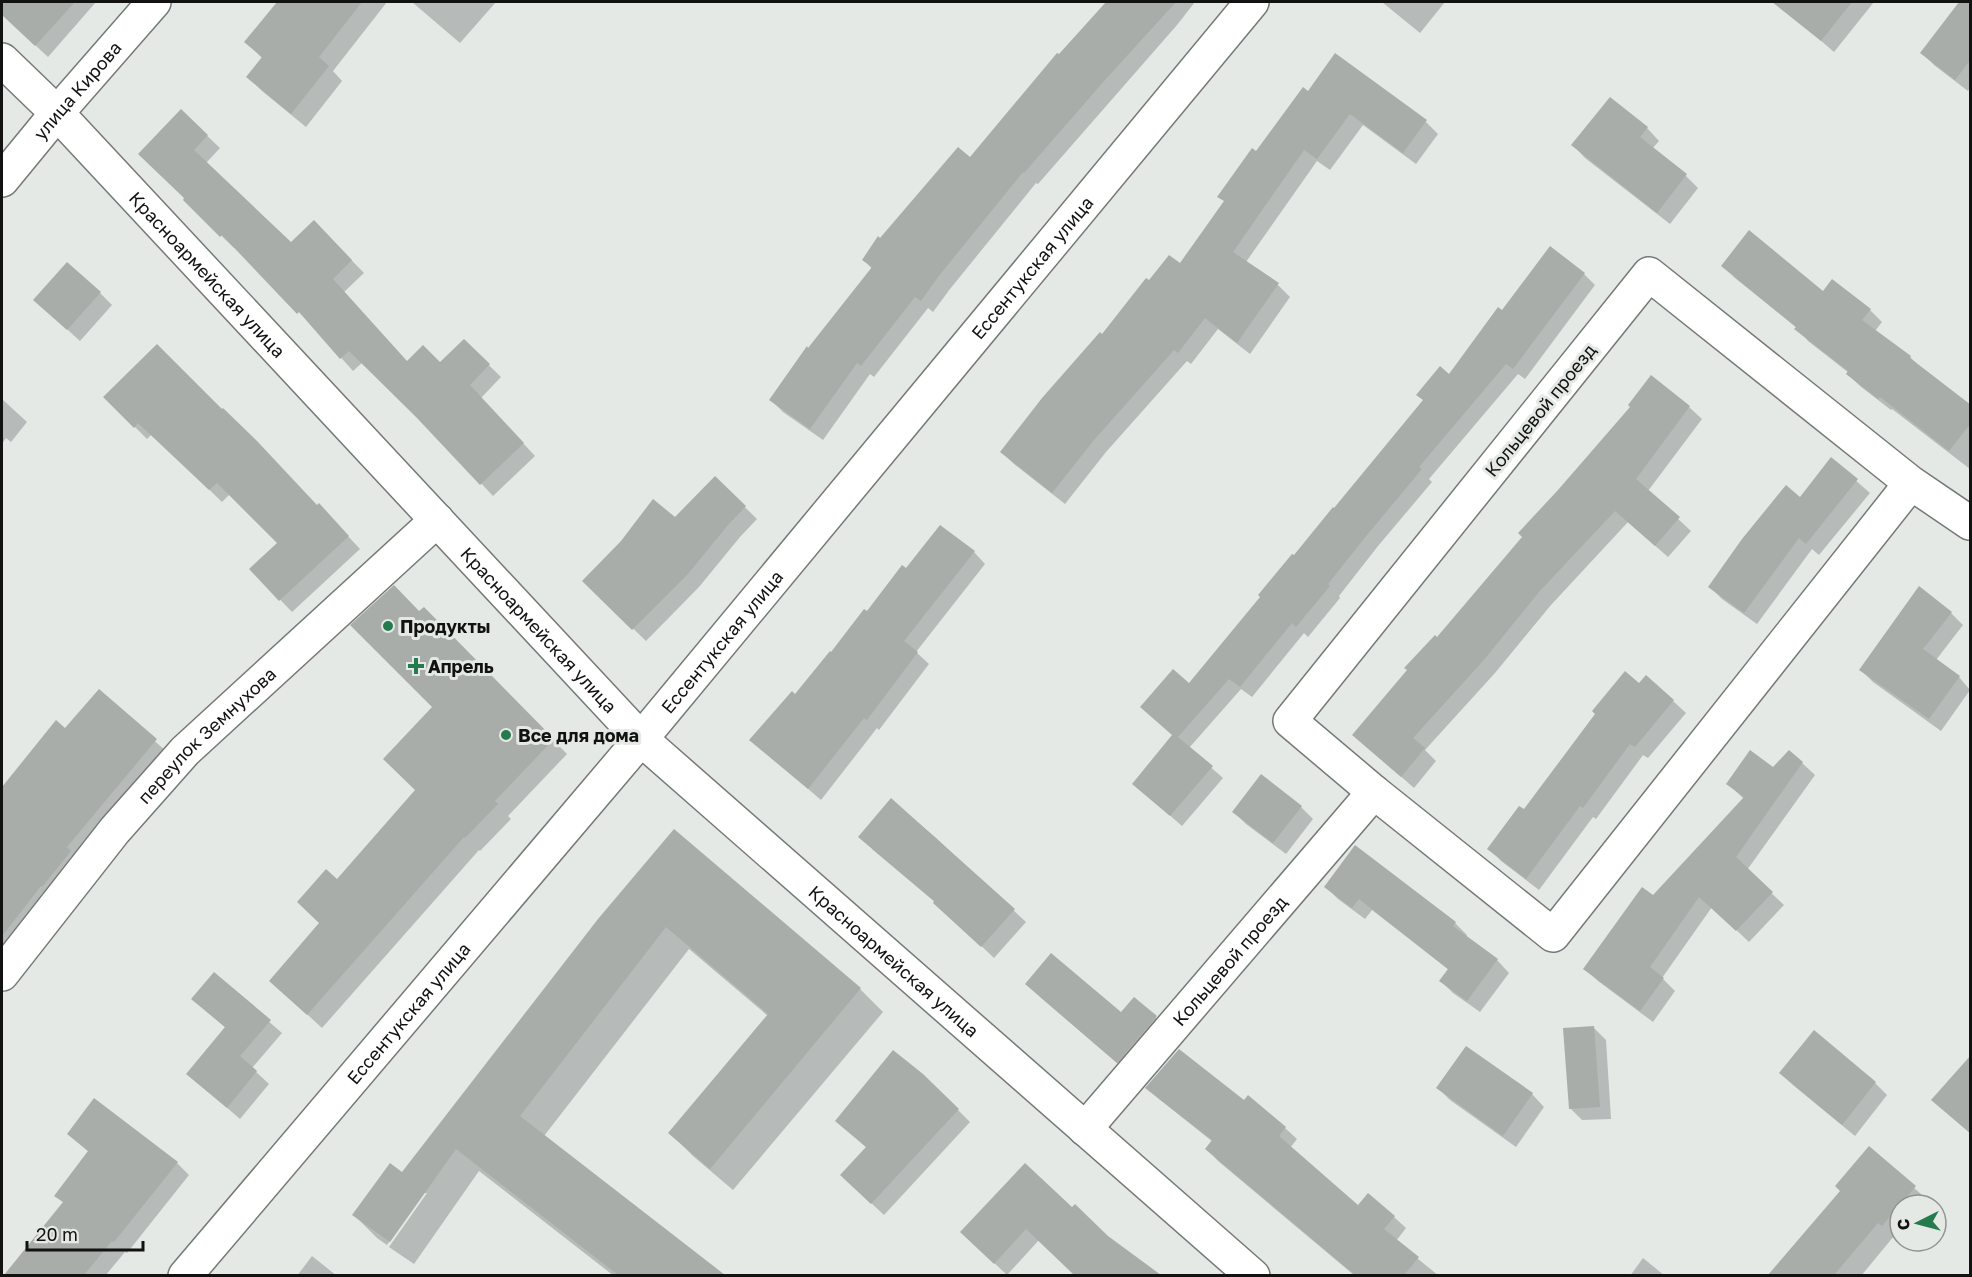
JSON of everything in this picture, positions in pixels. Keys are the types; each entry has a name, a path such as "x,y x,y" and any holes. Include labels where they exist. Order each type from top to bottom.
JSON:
{"street":[{"name":"улица Кирова","path":"2,180 57,112 154,2"},
{"name":"Ессентукская улица","path":"185,1275 641,739 1252,2"},
{"name":"Красноармейская улица","path":"2,60 57,112 641,739 1253,1275"},
{"name":"Кольцевой проезд","path":"1911,483 1553,934 1290,722 1649,274 1911,483 1971,523"},
{"name":"переулок Земнухова","path":"2,974 115,830 185,751 437,520"},
{"name":"Кольцевой проезд","path":"1085,1129 1374,792"}],"building":[{"path":"2,2 75,2 35,46 2,15"},
{"path":"277,2 362,2 319,57 329,66 291,114 246,77 262,57 244,42"},
{"path":"1106,2 1176,2 1023,172 921,301 915,297 861,366 857,363 810,429 769,400 807,346 808,348 872,267 862,260 878,236 880,238 958,147 970,157 1057,53 1059,54"},
{"path":"1772,2 1852,2 1821,41"},
{"path":"1959,2 1971,2 1971,59 1955,80 1920,53"},
{"path":"1335,53 1427,120 1403,153 1350,114 1317,159 1304,150 1233,252 1279,283 1237,343 1205,318 1178,353 1174,350 1094,440 1052,493 1000,452 1042,398 1100,332 1102,334 1146,278 1149,280 1169,255 1180,263 1224,201 1217,197 1252,148 1256,151 1303,87 1308,91"},
{"path":"1610,97 1648,127 1640,137 1687,174 1657,213 1571,145"},
{"path":"181,109 208,135 194,150 291,242 314,220 352,260 333,279 407,361 423,345 440,362 464,339 490,364 470,385 524,443 480,485 349,351 340,359 299,312 297,314 222,235 220,237 138,154"},
{"path":"1749,230 1823,291 1832,279 1871,309 1862,320 1971,405 1971,423 1949,451 1880,397 1878,399 1846,374 1848,371 1794,329 1796,327 1721,266"},
{"path":"1550,246 1585,273 1513,369 1506,364 1419,467 1422,469 1367,535 1328,584 1330,586 1296,627 1292,623 1240,687 1229,679 1178,737 1213,766 1170,816 1132,784 1172,735 1140,707 1173,669 1189,683 1260,597 1258,595 1334,508 1423,400 1416,395 1440,366 1449,374 1498,307 1502,310"},
{"path":"67,262 101,292 67,330 33,300"},
{"path":"157,344 257,441 317,505 319,503 349,536 279,601 249,569 277,543 217,483 209,490 138,423 134,428 103,397"},
{"path":"1651,375 1690,406 1636,479 1680,517 1655,546 1615,511 1539,592 1483,661 1413,738 1425,748 1401,777 1352,735 1407,670 1404,668 1435,635 1437,637 1522,537 1518,533 1630,407 1628,405"},
{"path":"1831,457 1858,479 1806,544 1799,538 1744,613 1708,587 1742,539 1786,485 1800,497"},
{"path":"715,476 746,506 687,575 632,630 582,581 621,541 653,499 675,517"},
{"path":"940,525 975,551 904,641 918,652 867,720 864,718 808,789 749,740 792,691 795,694 864,609 867,611 902,565 906,568"},
{"path":"394,585 419,611 424,607 554,739 495,801 498,804 464,837 307,1015 269,981 319,923 297,902 326,869 337,879 415,790 383,759 432,707 350,625"},
{"path":"1919,586 1952,612 1923,649 1960,676 1929,719 1859,670"},
{"path":"1625,671 1639,683 1646,675 1674,700 1635,747 1630,744 1583,808 1580,806 1526,879 1487,849 1519,806 1524,809 1595,714 1592,711"},
{"path":"99,689 157,739 67,847 71,851 2,936 2,787 56,720 65,728"},
{"path":"1750,750 1773,767 1789,750 1803,762 1736,857 1773,892 1736,931 1699,897 1650,967 1664,978 1640,1011 1583,969 1642,887 1653,895 1744,797 1726,784"},
{"path":"1261,774 1302,806 1273,843 1232,812"},
{"path":"891,798 1015,909 981,947 933,903 934,901 858,837"},
{"path":"674,829 861,988 710,1169 668,1133 768,1014 666,927 520,1116 725,1275 618,1275 456,1149 390,1242 352,1215 390,1163 402,1172 598,919"},
{"path":"1355,845 1456,922 1453,926 1498,959 1467,1001 1439,981 1448,969 1359,899 1352,908 1324,887"},
{"path":"1051,953 1121,1012 1134,997 1157,1016 1117,1063 1025,984"},
{"path":"214,972 271,1020 240,1056 257,1071 227,1108 186,1074 225,1027 191,999"},
{"path":"1594,1026 1600,1107 1569,1109 1563,1028"},
{"path":"1814,1030 1876,1082 1842,1125 1779,1073"},
{"path":"1466,1046 1533,1093 1503,1136 1436,1088"},
{"path":"1179,1049 1244,1100 1248,1095 1286,1127 1279,1136 1358,1205 1368,1193 1395,1216 1384,1229 1419,1257 1404,1275 1355,1275 1205,1149 1212,1140 1145,1088"},
{"path":"893,1050 923,1074 959,1109 871,1204 840,1175 866,1147 835,1121"},
{"path":"1971,1055 1971,1134 1931,1100"},
{"path":"94,1098 178,1162 114,1242 112,1241 84,1275 4,1275 63,1202 54,1196 88,1151 67,1134"},
{"path":"1869,1146 1916,1186 1910,1193 1888,1193 1888,1219 1882,1226 1878,1223 1834,1275 1768,1275 1840,1191 1835,1186"},
{"path":"1025,1163 1072,1207 1075,1204 1108,1236 1161,1275 1074,1275 1026,1229 994,1264 960,1232"}],"place":[{"name":"Продукты","path":"388,626"},
{"name":"Апрель","path":"416,666"},
{"name":"Все для дома","path":"506,735"}]}
